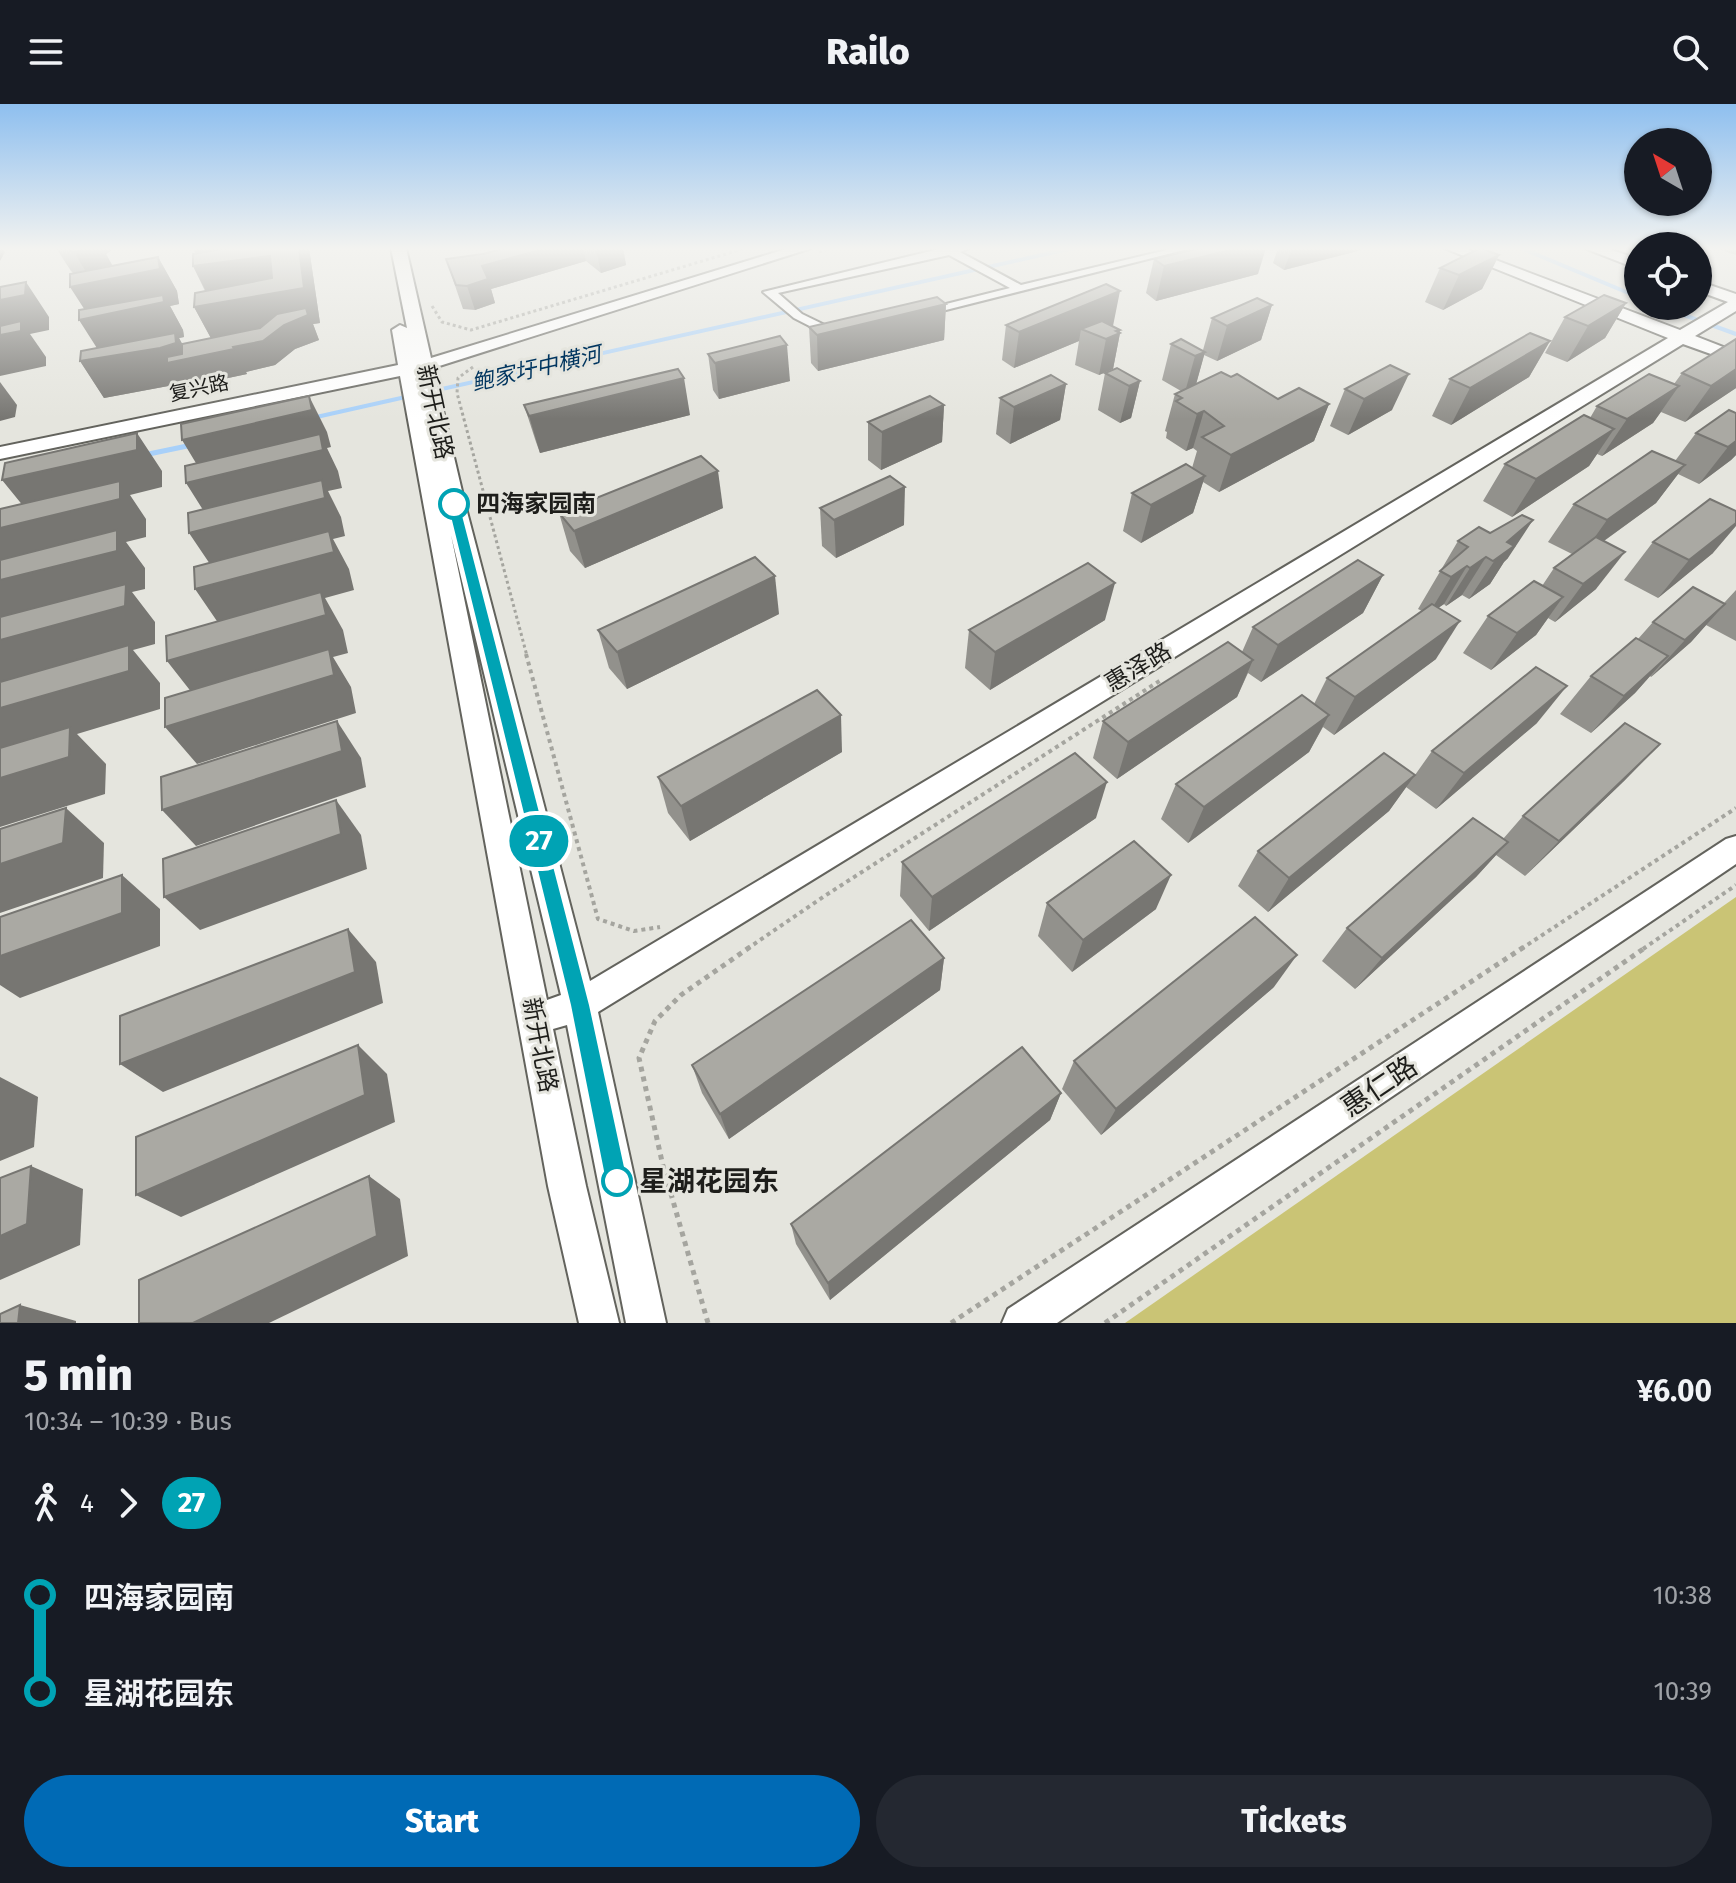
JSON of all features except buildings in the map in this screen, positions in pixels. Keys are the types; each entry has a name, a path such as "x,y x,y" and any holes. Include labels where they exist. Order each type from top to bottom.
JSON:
{"street":[{"name":"新开北路","path":"400,305 429,396 580,1005 646,1323"},
{"name":"新开北路","path":"408,305 418,363"},
{"name":"复兴路","path":"418,363 603,305"},
{"name":"复兴路","path":"0,453 418,363 613,305"},
{"path":"785,305 832,335 846,332"},
{"path":"903,317 951,305"},
{"path":"1630,305 1700,327 1736,358"},
{"name":"惠泽路","path":"536,1019 580,1005 1732,305"},
{"name":"新开北路","path":"429,396 536,1019 567,1186 599,1323"},
{"name":"惠仁路","path":"1022,1323 1736,848"}],"path":[{"path":"432,305 435,316 446,326 471,330 555,305"},
{"path":"458,378 429,396 593,907 598,919 634,931 665,926"},
{"path":"708,1323 663,1166 639,1058 655,1021 681,995 823,897 1167,677"},
{"path":"951,1323 1736,808"},
{"path":"1105,1323 1736,885"}],"shaded area":[{"path":"1736,897 1736,1323 1125,1323"}],"waterway":[{"name":"鲍家圩中横河","path":"433,391 818,305"},
{"path":"1698,320 1736,334"},
{"name":"鲍家圩中横河","path":"312,418 410,396"},
{"name":"鲍家圩中横河","path":"144,455 192,445"}],"bus line":[{"name":"27","path":"454,504 580,1005 617,1181"}],"place":[{"name":"四海家园南","path":"454,504"},
{"name":"星湖花园东","path":"617,1181"}]}
